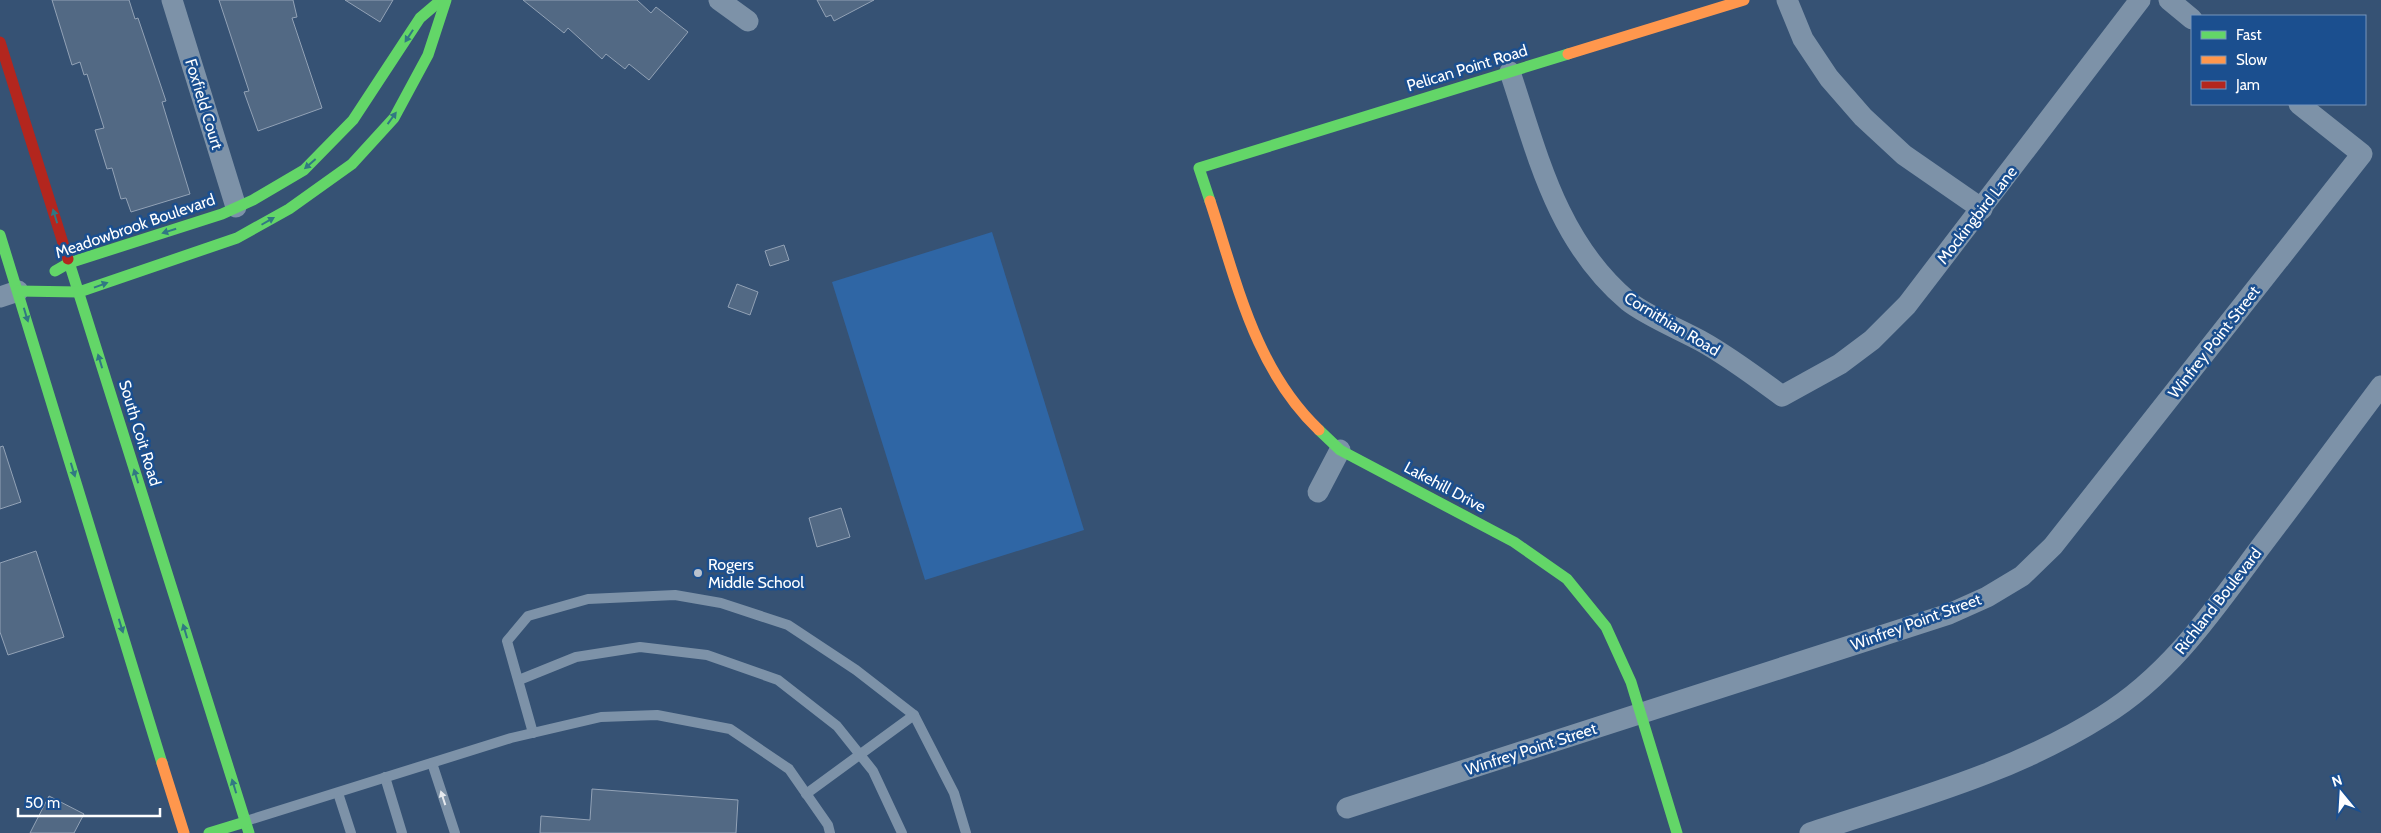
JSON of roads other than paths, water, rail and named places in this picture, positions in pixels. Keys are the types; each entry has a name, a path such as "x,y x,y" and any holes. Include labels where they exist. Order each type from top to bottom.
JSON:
{"street":[{"name":"Foxfield Court","path":"172,0 242,220"},
{"name":"Meadowbrook Boulevard","path":"24,287 79,292 242,220 325,151 353,120 420,18 441,0"},
{"name":"Meadowbrook Boulevard","path":"24,287 69,263 197,223 242,220 288,209 352,164 394,118 428,55 446,0"},
{"path":"719,0 748,21"},
{"name":"Pelican Point Road","path":"1199,168 1744,0"},
{"path":"1787,0 1803,39 1830,78 1863,117 1904,155 1982,209"},
{"name":"Mockingbird Lane","path":"1782,396 1840,364 1872,340 1907,305 2140,0"},
{"path":"2169,0 2191,18"},
{"name":"South Coit Road","path":"0,42 247,827"},
{"name":"Cornithian Road","path":"1510,72 1548,183 1568,230 1598,272 1630,302 1736,362 1782,396"},
{"name":"Winfrey Point Street","path":"1347,808 1949,614 1987,597 2022,576 2053,546 2362,154 2300,105"},
{"name":"Lakehill Drive","path":"1199,168 1245,309 1263,356 1299,411 1340,450 1514,542 1567,579 1606,627 1631,682 1677,833"},
{"path":"0,235 24,287 184,833"},
{"name":"Richland Boulevard","path":"1810,833 1994,772 2057,743 2105,715 2143,686 2192,640 2381,386"},
{"path":"1318,492 1340,450"},
{"path":"209,833 247,827"}],"lane":[{"path":"533,733 507,641 528,616 588,600 675,595 721,602 788,626 856,670 914,715 954,793 966,833"},
{"path":"519,680 576,657 640,647 707,655 778,680 836,726 861,756 873,771 902,833"},
{"path":"247,827 338,792 533,733 601,717 657,715 730,730 788,769 828,825 830,833"},
{"path":"806,794 861,756 914,715"},
{"path":"432,763 455,833"},
{"path":"385,777 402,833"},
{"path":"338,792 351,833"}],"place":[{"name":"Rogers Middle School","path":"698,573"}]}
